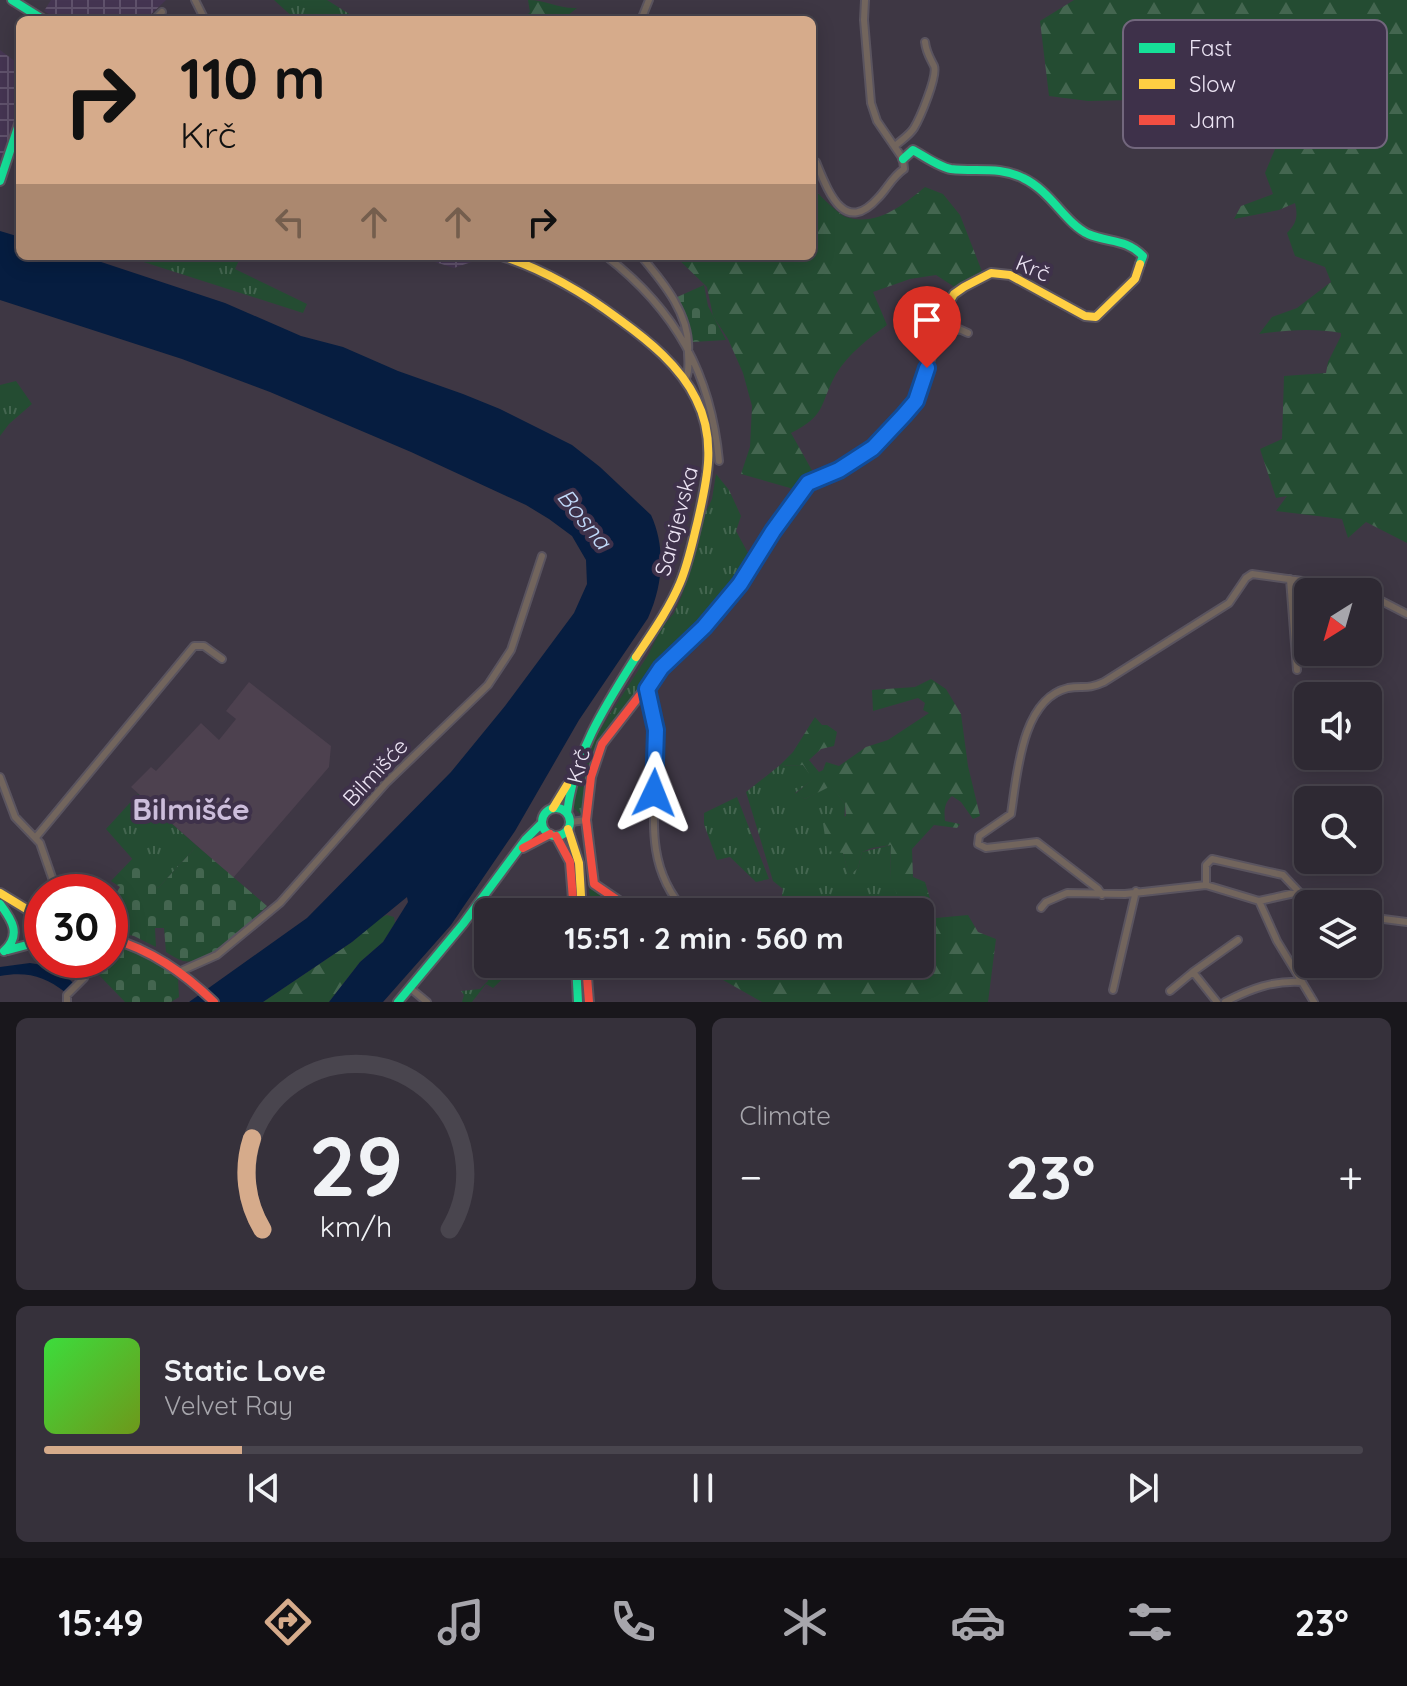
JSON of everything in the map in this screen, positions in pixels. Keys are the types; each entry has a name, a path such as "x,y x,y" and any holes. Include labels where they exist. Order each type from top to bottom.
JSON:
{"main road":[{"path":"12,0 38,16"},
{"path":"0,181 16,133"},
{"name":"Krč","path":"613,898 594,884 586,820 591,777 602,744 661,668 704,627 740,584 808,483 839,470 873,448 916,401 932,353 943,334 942,314 954,294 991,273 1010,275 1085,316 1096,317 1135,279 1143,256 1140,250 1081,230 1041,187 1020,176 1003,170 948,169 913,150 903,159"},
{"name":"Sarajevska","path":"514,260 536,267 627,326 665,355 686,378 697,398 706,424 710,450 711,475 687,562 670,603 590,735 553,808"},
{"name":"Sarajevska","path":"571,777 569,821 579,863 581,898"},
{"path":"398,1002 463,924 516,853 542,823 545,813 561,808 569,821 553,835 528,844 516,853"},
{"path":"542,823 562,842 571,863 573,898"},
{"path":"0,893 24,908"},
{"path":"0,904 16,934 12,945 2,952"},
{"path":"2,952 24,944"},
{"path":"128,944 142,948 181,971 214,1002"},
{"path":"577,978 578,1002"},
{"path":"587,978 589,1002"}],"street":[{"path":"816,162 841,210 859,214 869,208 904,169 903,159 877,121 871,103 865,0"},
{"path":"158,16 162,12"},
{"path":"895,146 914,128 933,87 934,67 925,42"},
{"path":"611,260 648,293 673,323 689,349 709,399 719,461"},
{"path":"644,260 678,307 688,333 689,370 686,378"},
{"path":"943,334 959,329 968,333"},
{"name":"Bilmišće","path":"181,971 217,955 280,903 386,783 488,685 511,650 542,556"},
{"path":"1102,895 1037,842 986,848 978,844 979,836 1011,814 1026,733 1033,717 1044,702 1054,695 1068,688 1089,689 1104,682 1229,603 1252,574 1294,580"},
{"path":"1290,579 1297,670"},
{"path":"1382,601 1407,614"},
{"path":"37,836 194,646 204,646 222,659"},
{"path":"647,689 656,730 653,809 656,849 673,898"},
{"path":"0,777 15,817 37,836 51,874"},
{"path":"569,821 586,820"},
{"path":"1206,885 1206,865 1212,859 1283,875 1297,890"},
{"path":"1041,908 1046,902 1067,893 1102,895 1206,885 1259,901 1294,893"},
{"path":"1113,990 1136,891"},
{"path":"1259,901 1277,941 1314,1002"},
{"path":"1382,919 1407,922"},
{"path":"1170,991 1238,940"},
{"path":"1193,972 1217,1002"},
{"path":"67,999 84,978"},
{"path":"1225,1002 1267,985 1283,981 1302,982"},
{"path":"410,988 427,1002"}],"shaded area":[{"path":"51,0 166,0 149,16 52,16 44,11"},
{"path":"0,50 16,62 16,122 0,171"},
{"path":"429,260 477,260 454,268"},
{"path":"249,682 331,746 329,767 233,878 131,787 151,767 156,771 201,723 219,740 236,719 226,711"}],"green space":[{"path":"274,0 327,0 353,16 292,16"},
{"path":"528,0 577,8 567,16 526,16 530,12"},
{"path":"1074,0 1407,0 1407,543 1366,522 1348,538 1342,519 1276,511 1287,496 1276,498 1260,449 1282,439 1284,376 1326,373 1341,333 1310,330 1259,334 1272,317 1297,308 1331,282 1325,267 1295,256 1287,233 1296,219 1295,203 1279,210 1234,219 1241,206 1273,194 1265,173 1275,148 1387,148 1387,20 1123,20 1123,100 1088,101 1049,96 1040,21"},
{"path":"925,187 943,194 960,215 983,274 956,288 936,275 910,279 873,292 887,325 847,359 836,374 817,415 791,433 814,474 797,490 741,474 750,447 752,406 743,373 728,339 713,316 707,287 679,260 816,260 816,192 843,215 857,219 879,217 908,201"},
{"path":"137,260 239,260 235,269 307,304 303,313"},
{"path":"704,285 708,306 726,340 692,342 675,298"},
{"path":"16,381 32,404 0,436 0,385"},
{"path":"716,474 729,490 741,516 736,531 748,553 749,562 713,613 598,744 590,767 584,815 581,815 573,807 574,799 571,796 589,747 648,655 662,627 674,613 692,563 697,530 712,499"},
{"path":"931,679 946,689 961,714 968,766 980,816 973,819 961,802 952,796 945,807 945,821 960,824 957,828 934,825 912,849 913,877 925,882 930,898 897,894 890,879 891,845 862,852 858,868 849,876 843,853 827,851 823,823 846,816 845,804 831,786 805,799 795,794 813,779 803,765 779,766 793,752 815,717 822,725 837,732 834,746 821,749 809,760 819,772 826,762 839,766 866,747 888,740 929,713 923,710 925,703 918,698 873,711 872,690 915,687"},
{"path":"803,765 814,779 795,793 805,799 831,785 845,804 843,853 849,875 858,868 862,852 891,845 890,879 912,894 912,898 782,898 783,889 773,881 746,792 779,766"},
{"path":"138,794 197,846 158,888 106,829"},
{"path":"737,797 769,879 756,882 730,857 717,860 704,824 704,813"},
{"path":"197,846 267,906 217,950 194,961 183,961 166,952 164,928 155,928 156,947 128,935 128,874 118,874 134,857 158,888"},
{"path":"589,889 609,898 590,898"},
{"path":"934,911 936,918 968,915 978,932 996,939 988,1002 762,1002 720,978 934,978"},
{"path":"387,915 394,917 395,923 383,942 360,962 329,1002 263,1002 352,942 379,918"},
{"path":"128,951 178,979 179,997 171,1002 125,1002 102,978 128,978"},
{"path":"488,978 504,978 493,988 486,984 472,1002 462,1002 464,995 461,991 480,989"}],"water":[{"name":"Bosna","path":"0,231 16,236 16,260 95,260 225,303 301,336 343,347 500,409 572,445 651,515 659,540 661,566 657,593 648,618 579,720 515,831 451,925 383,1002 329,1002 360,962 383,942 408,902 407,897 352,942 263,1002 189,1002 307,918 451,772 574,613 587,584 586,560 572,536 549,519 526,505 411,452 270,392 182,359 0,300"},
{"path":"24,964 24,975 0,976 0,967"},
{"path":"40,978 67,978 73,983 65,992"}],"traffic: fast":[{"path":"12,0 38,16"},
{"path":"0,181 16,133"},
{"path":"903,159 913,150 946,168 1014,174 1042,191 1088,234 1136,250 1143,256 1140,264"},
{"path":"567,813 576,771 592,731 636,657"},
{"path":"556,808 566,812 570,822 566,832 556,836 546,832 542,822 546,812 556,808"},
{"path":"398,1002 463,924 526,839 542,823"},
{"path":"0,904 14,933 4,951"},
{"path":"8,950 24,946"},
{"path":"577,978 578,1002"}],"traffic: slow":[{"path":"513,260 564,283 642,337 681,376 702,414 708,461 690,554 671,602 636,657"},
{"path":"775,528 808,483 839,470 873,448 916,401 932,353 943,334 942,314 954,294 991,273 1010,275 1085,316 1096,317 1135,279 1140,264"},
{"path":"553,808 567,785"},
{"path":"568,829 579,863 581,898"},
{"path":"0,893 24,908"}],"traffic: jam":[{"path":"614,898 594,884 586,820 591,777 602,744 661,668 704,627 740,584 775,528"},
{"path":"523,848 550,834"},
{"path":"556,836 570,862 573,898"},
{"path":"128,945 166,963 214,1002"},
{"path":"587,978 589,1002"}],"district":[{"name":"Bilmišće","path":"191,810"}],"route":[{"path":"654,793 656,730 647,689 661,668 704,627 740,584 808,483 839,470 873,448 916,401 927,368"}]}
